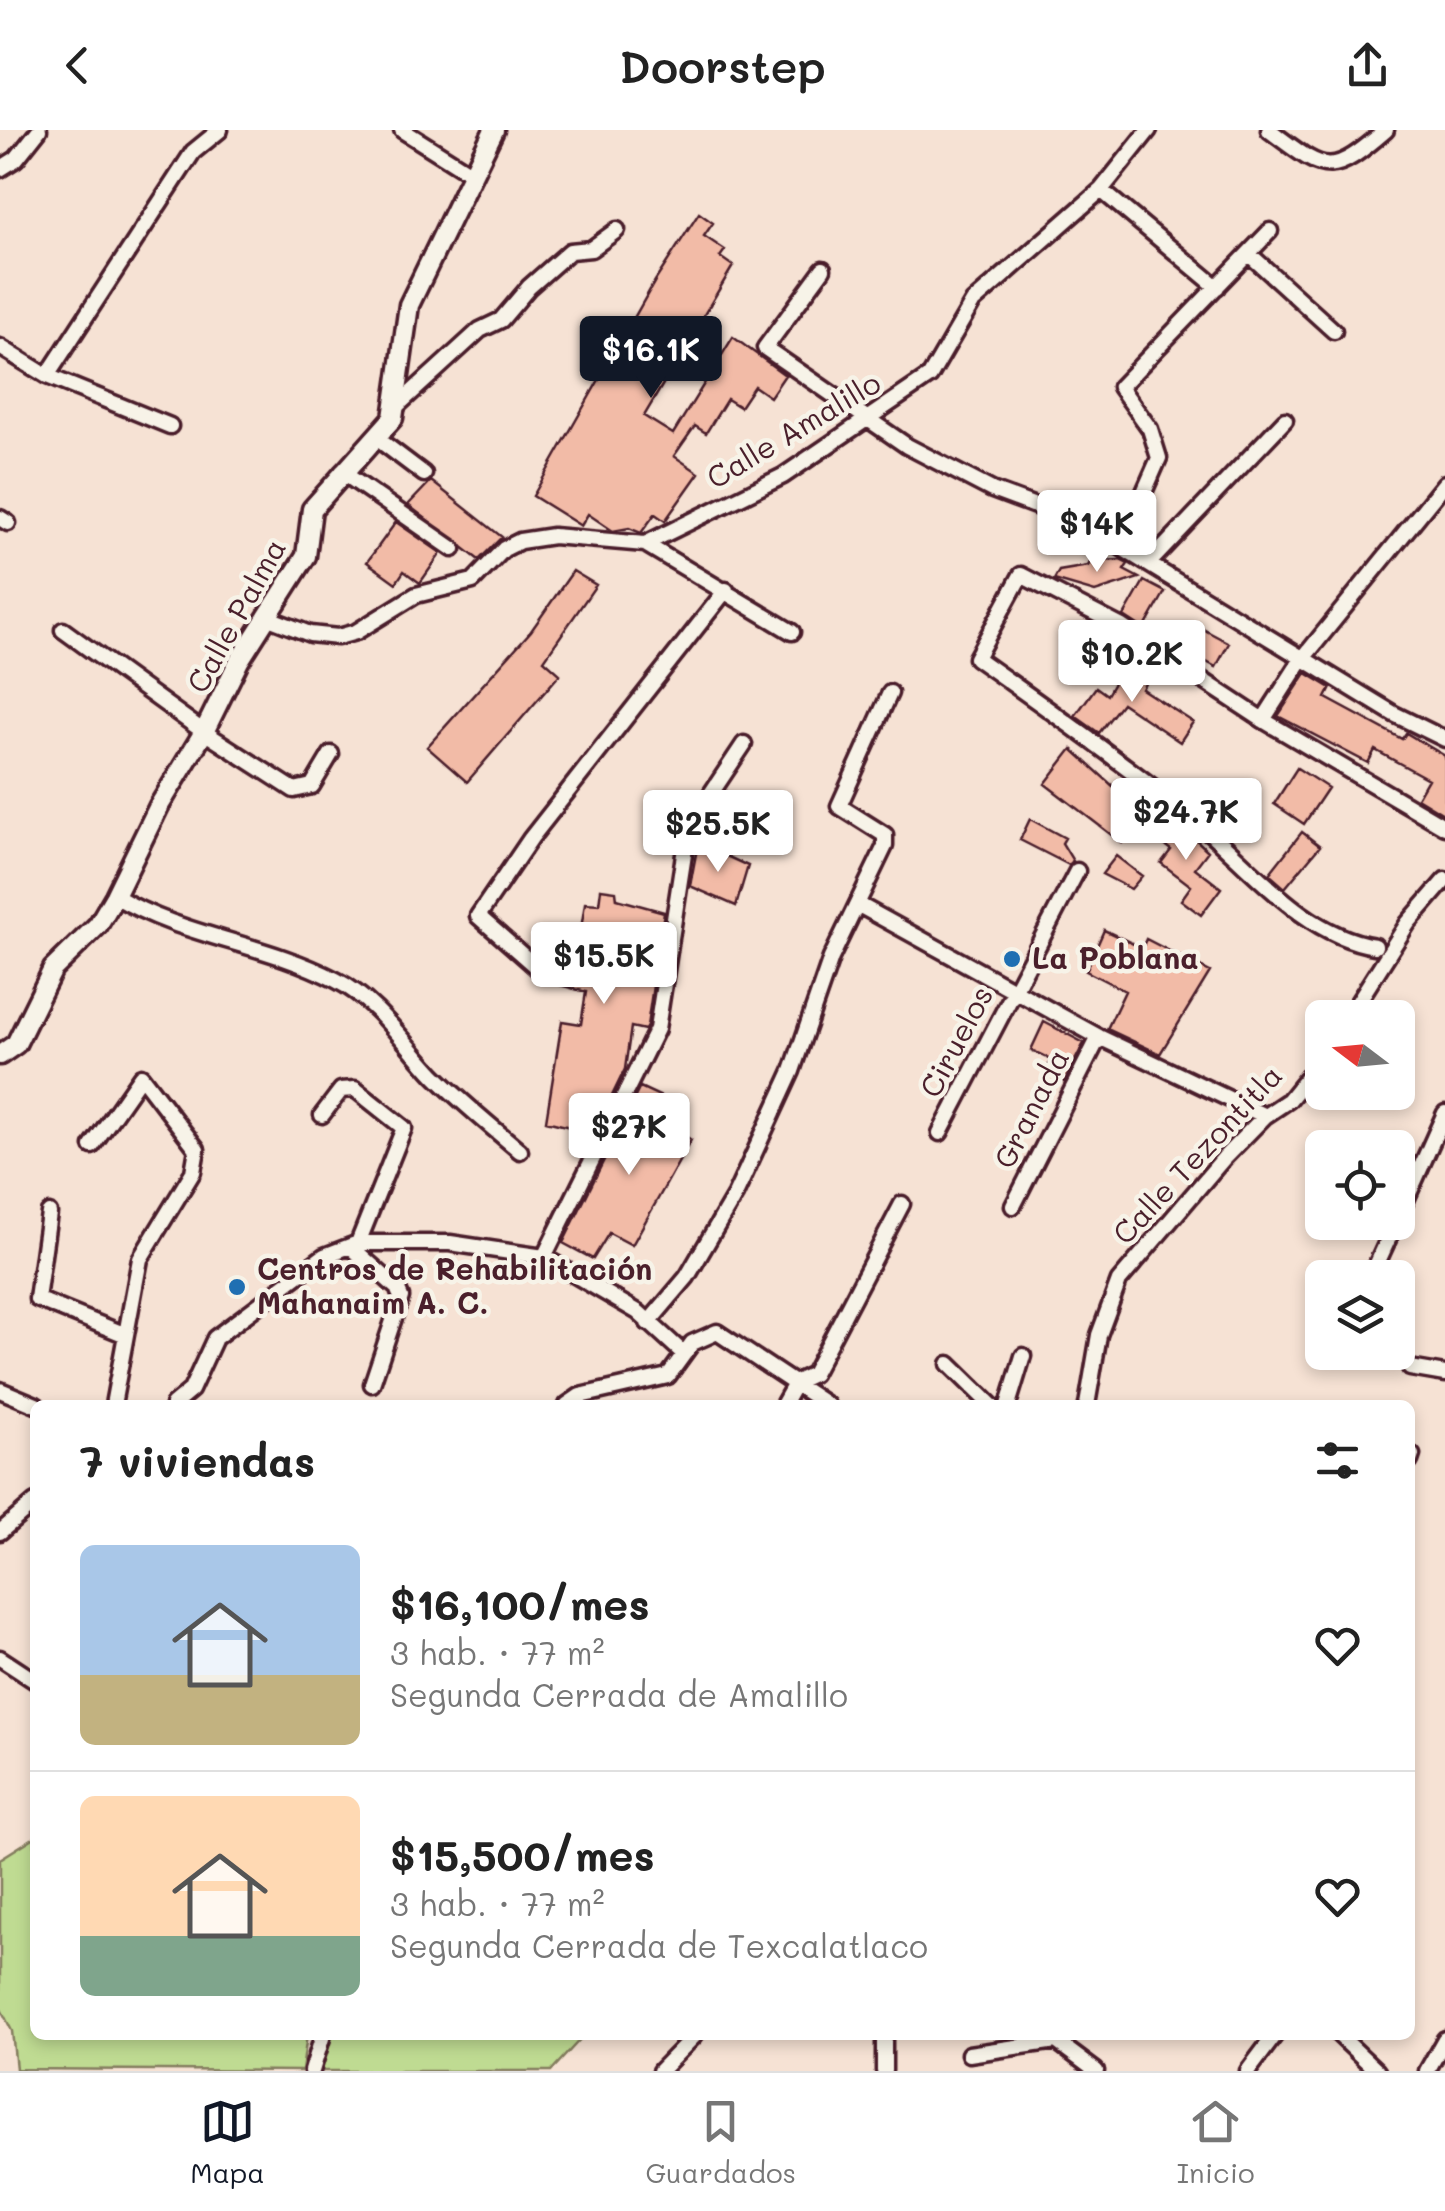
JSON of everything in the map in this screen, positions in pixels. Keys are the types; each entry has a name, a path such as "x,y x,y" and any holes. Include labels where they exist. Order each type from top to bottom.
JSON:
{"street":[{"path":"0,169 16,159 39,130"},
{"path":"47,376 193,152 220,130"},
{"path":"402,130 472,174"},
{"path":"398,405 409,305 494,130"},
{"name":"Calle Amalillo","path":"645,544 783,476 865,416 907,396 930,376 973,302 1101,190 1149,130"},
{"path":"1268,130 1315,164 1328,167 1340,164 1386,130"},
{"path":"1101,190 1216,288"},
{"path":"398,405 480,330 500,320 529,286 570,251 591,249 617,230"},
{"path":"1112,542 1141,499 1159,458 1150,429 1120,387 1270,231"},
{"path":"1249,254 1334,331"},
{"path":"824,269 765,348 907,446 992,490 1049,508 1112,542 1394,714 1445,739"},
{"path":"0,347 47,376 170,426"},
{"name":"Calle Palma","path":"0,1056 16,1044 52,969 98,926 116,896 159,806 266,617 306,556 312,509 398,405"},
{"path":"1149,563 1286,420"},
{"path":"374,437 424,474"},
{"path":"342,472 452,549"},
{"path":"1263,720 1304,657 1445,483"},
{"path":"266,617 310,634 338,637 416,595 474,581 504,549 520,541 553,536 645,544 792,632"},
{"path":"1375,946 1342,936 1292,905 1196,822 976,658 1021,575 1122,627 1263,720 1445,827"},
{"path":"544,974 478,916 532,838 726,590"},
{"path":"63,630 204,732 294,790 312,786 331,754"},
{"path":"648,1323 687,1277 734,1195 792,1071 810,1009 832,958 885,846 885,835 839,806 890,692"},
{"path":"544,1257 657,1030 694,820 744,744"},
{"name":"Ciruelos","path":"940,1132 1076,871"},
{"path":"1359,1000 1408,923 1445,880"},
{"path":"116,896 170,923 287,957 341,982 388,1024 434,1074 520,1150"},
{"path":"859,905 1099,1037 1265,1116"},
{"name":"Granada","path":"1013,1206 1099,1037"},
{"path":"92,1146 141,1076 197,1149 193,1172 140,1260 114,1400"},
{"name":"Calle Tezontitla","path":"1088,1400 1099,1335 1119,1282 1265,1116 1288,1100 1305,1080"},
{"path":"322,1114 342,1090 355,1089 404,1128 354,1244"},
{"path":"1415,1179 1445,1113"},
{"path":"787,1400 796,1382 812,1374 902,1204"},
{"path":"48,1212 37,1299 126,1334"},
{"path":"354,1244 397,1288 401,1298 372,1384"},
{"path":"180,1400 192,1390 216,1338 324,1256 354,1244 450,1244 544,1257 638,1312 684,1354"},
{"path":"574,1400 668,1376 692,1343 717,1332 820,1400"},
{"path":"1010,1400 1023,1356"},
{"path":"949,1364 986,1400"},
{"path":"1415,1369 1445,1374"},
{"path":"0,1390 30,1402"},
{"path":"0,1532 30,1506"},
{"path":"0,1658 30,1678"},
{"path":"1426,2071 1445,2039"},
{"path":"312,2071 322,2040"},
{"path":"660,2071 690,2040"},
{"path":"884,2040 884,2071"},
{"path":"969,2054 1045,2040"},
{"path":"1058,2040 1096,2071"},
{"path":"1248,2071 1272,2040"},
{"path":"1349,2040 1377,2071"}],"green space":[{"path":"30,1840 30,2040 306,2040 302,2071 16,2069 12,2031 0,2007 0,1859"},
{"path":"324,2040 579,2040 551,2071 319,2071"}],"building":[{"path":"699,213 713,223 704,236 725,250 720,257 733,266 644,416 673,434 733,337 785,375 770,397 754,386 740,407 727,399 706,433 695,426 674,456 699,473 665,521 655,514 641,533 629,528 613,531 588,514 581,526 533,496 655,281"},
{"path":"431,481 502,537 479,560 408,505"},
{"path":"396,522 441,553 420,583 404,571 396,583 367,562"},
{"path":"1120,560 1128,564 1124,570 1139,578 1095,592 1054,580 1059,571 1088,566 1091,561"},
{"path":"573,571 596,585 544,660 560,674 467,782 427,747 531,631"},
{"path":"1144,581 1165,592 1144,629 1124,616"},
{"path":"1201,628 1229,643 1216,667 1186,651"},
{"path":"1126,662 1150,675 1142,689 1193,722 1180,742 1122,703 1099,733 1075,716 1096,687 1107,695"},
{"path":"1306,673 1331,688 1326,698 1402,739 1406,733 1445,756 1445,815 1417,798 1428,779 1375,750 1368,763 1278,716"},
{"path":"1072,749 1136,807 1132,812 1141,820 1122,843 1045,784"},
{"path":"1297,768 1328,788 1304,824 1274,804"},
{"path":"1168,813 1208,851 1195,868 1221,888 1201,915 1181,900 1191,886 1161,863 1171,850 1151,835"},
{"path":"1030,819 1065,838 1062,843 1073,861 1069,865 1020,840"},
{"path":"1302,832 1320,846 1285,888 1269,874"},
{"path":"698,843 748,866 736,906 690,886"},
{"path":"1116,856 1142,876 1131,889 1102,874"},
{"path":"601,889 616,891 617,899 664,912 647,1026 645,1030 631,1027 625,1069 594,1133 546,1121 562,1021 581,1024 586,992 560,985 564,953 577,954 585,903 599,904"},
{"path":"1104,930 1142,948 1146,939 1210,972 1160,1054 1107,1029 1125,991 1086,971"},
{"path":"1044,1022 1084,1043 1064,1082 1045,1071 1052,1060 1031,1050"},
{"path":"640,1087 664,1098 656,1116 691,1140 632,1245 609,1233 593,1259 563,1243"}],"place":[{"name":"La Poblana","path":"1012,959"},
{"name":"Centros de Rehabilitación Mahanaim A. C.","path":"237,1287"}]}
